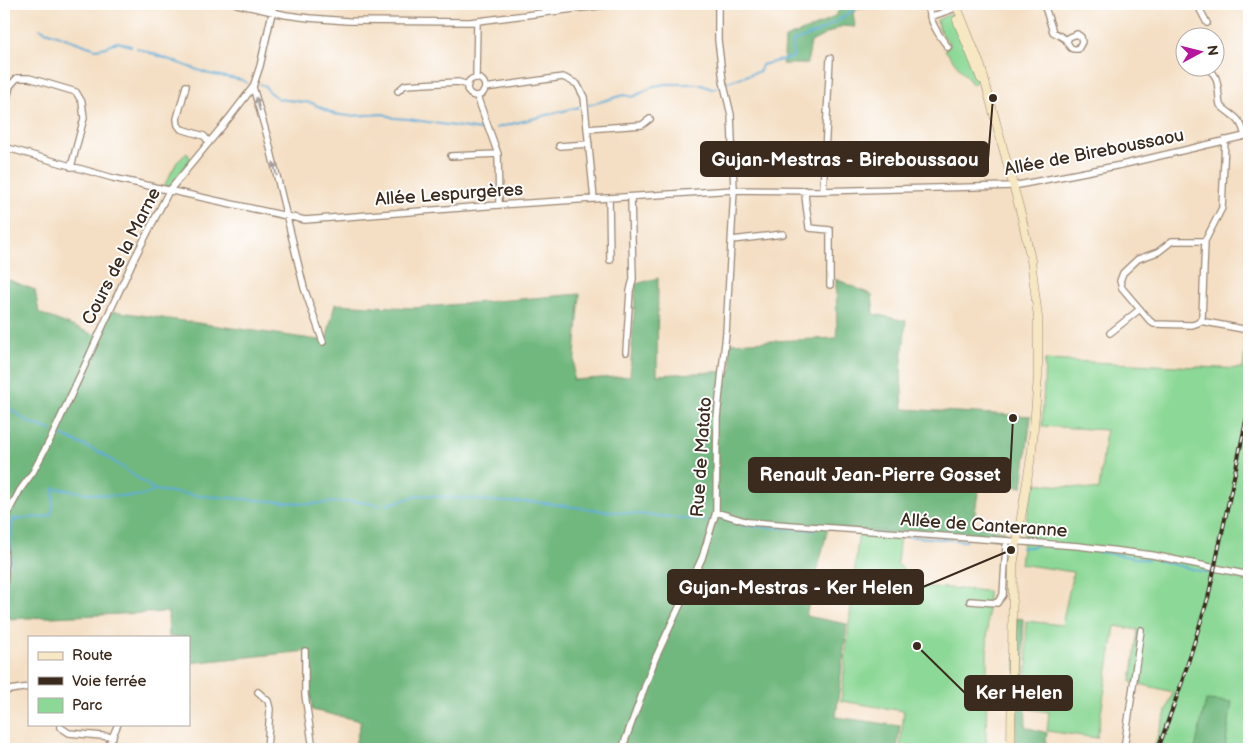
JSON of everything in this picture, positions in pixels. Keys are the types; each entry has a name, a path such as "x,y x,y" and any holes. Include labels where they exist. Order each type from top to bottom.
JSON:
{"main road":[{"path":"955,6 977,73 986,87 1013,186 1031,260 1038,317 1039,349 1032,451 1008,595 1011,749"}],"street":[{"path":"237,4 309,18 348,21 476,22 615,4"},
{"name":"Cours de la Marne","path":"4,589 4,537 8,514 53,434 134,258 170,191 253,87 260,66 274,4"},
{"name":"Rue de Matato","path":"622,749 655,659 702,558 716,512 717,418 722,380 734,190 731,115 724,84 718,40 718,4"},
{"path":"928,4 930,18 935,30 948,47"},
{"path":"1044,4 1053,32 1067,41"},
{"path":"1197,4 1207,23"},
{"path":"930,18 955,6"},
{"path":"476,22 476,78"},
{"path":"823,190 830,58"},
{"path":"485,88 562,77 577,84 584,97 594,199"},
{"path":"4,112 10,86 17,78 29,78 76,92 82,102 84,118 71,167"},
{"path":"476,78 471,80 468,85 470,94 477,96 484,92 485,88"},
{"path":"476,78 481,80 485,88"},
{"path":"1216,78 1220,105 1238,120 1247,135"},
{"path":"398,91 405,85 458,82 468,85"},
{"path":"186,86 177,119 178,125 181,129 204,136 209,142"},
{"path":"253,87 304,288 323,342"},
{"path":"477,96 498,154 499,205"},
{"path":"587,129 642,126 650,119"},
{"name":"Allée de Bireboussaou","path":"734,190 1013,186 1122,165 1247,135"},
{"path":"1200,321 1203,314 1205,241 1222,208 1225,140"},
{"path":"560,146 589,144"},
{"name":"Allée Lespurgères","path":"4,148 71,167 170,191 305,220 734,190"},
{"path":"452,156 498,154"},
{"path":"805,190 805,208 808,213 809,228 830,230 830,285"},
{"path":"626,352 630,291 633,279 631,196"},
{"path":"609,198 610,260"},
{"path":"732,240 784,234"},
{"path":"1205,241 1172,241 1158,252 1138,259 1123,273 1120,281 1121,287 1150,321 1160,325 1192,325 1200,321 1248,330"},
{"path":"1110,333 1140,309"},
{"name":"Allée de Canteranne","path":"716,512 748,522 1078,546 1152,555 1249,575"},
{"path":"970,600 997,603 1008,595 1006,546"},
{"path":"1124,749 1142,630"},
{"path":"306,650 304,696 313,749"},
{"path":"4,691 28,687"},
{"path":"258,692 268,701 270,709 267,749"},
{"path":"107,749 117,726"},
{"path":"60,727 69,733 113,737"}],"green space":[{"path":"821,4 839,4 821,6"},
{"path":"839,4 886,4 859,8 853,13 855,27 842,26 811,42 807,64 782,64 785,38 814,27 835,16 839,9"},
{"path":"950,14 954,16 978,79 973,85 945,50 950,45 938,27 937,20"},
{"path":"187,153 191,159 169,187 164,186 177,162"},
{"path":"4,278 35,290 39,313 95,335 112,311 326,341 335,304 412,308 580,294 573,380 630,376 636,284 658,278 657,375 732,371 729,343 837,338 836,279 872,295 874,314 906,321 901,373 903,409 1031,416 1022,487 980,481 973,525 1005,531 1003,539 828,528 806,616 847,624 836,717 900,726 897,749 354,749 361,721 312,710 307,651 190,663 190,636 169,636 168,612 4,619 8,538 4,535"},
{"path":"1249,311 1249,749 1153,749 1173,692 1131,682 1138,630 1115,626 1097,738 1047,731 1049,712 1028,709 1026,621 1062,625 1073,572 1020,564 1025,527 1034,483 1099,490 1106,430 1042,426 1045,360 1243,369"},
{"path":"860,520 901,524 897,563 918,586 988,591 986,749 900,749 904,711 841,701"},
{"path":"1016,618 1023,619 1026,727 1047,733 1045,749 1016,747"},
{"path":"1206,700 1232,702 1225,749 1195,749"}],"waterway":[{"path":"725,83 760,71 762,65 793,57 793,41 812,35 863,4"},
{"path":"40,29 96,49 118,42 131,46"},
{"path":"137,48 209,74 242,80 247,83"},
{"path":"260,84 265,86 270,93 279,99 312,103 334,114 348,116 384,114 394,118 480,130"},
{"path":"589,105 624,95 633,97 654,86 665,84 699,84 712,89 721,86"},
{"path":"496,128 579,107"},
{"path":"4,404 28,422 51,430"},
{"path":"56,433 103,454 155,490 202,496 310,504 352,501 380,505"},
{"path":"13,519 47,517 52,513 54,488 91,494 122,496 147,494 154,490"},
{"path":"386,505 420,495 505,502 536,502 711,521"},
{"path":"719,516 746,526 815,530"},
{"path":"10,565 12,525 17,520"},
{"path":"864,533 967,541"},
{"path":"1021,548 1036,546"},
{"path":"1046,546 1088,550 1148,560"},
{"path":"1156,560 1208,573"},
{"path":"1223,575 1228,576"},
{"path":"1233,576 1244,578"}],"railway":[{"path":"1158,749 1182,682 1208,598 1249,407"}],"place":[{"name":"Gujan-Mestras - Bireboussaou","path":"993,98"},
{"name":"Renault Jean-Pierre Gosset","path":"1013,418"},
{"name":"Gujan-Mestras - Ker Helen","path":"1011,550"},
{"name":"Ker Helen","path":"917,646"}]}
